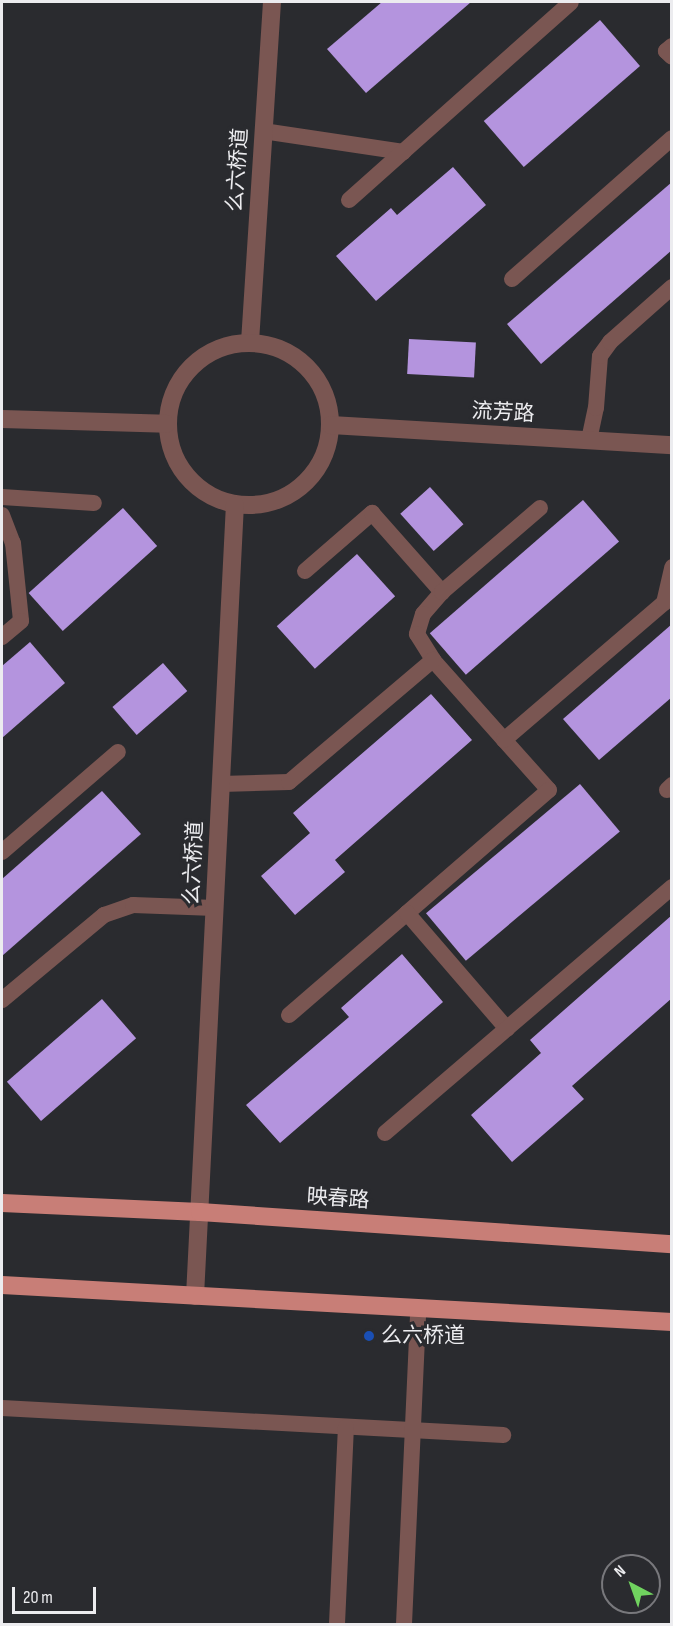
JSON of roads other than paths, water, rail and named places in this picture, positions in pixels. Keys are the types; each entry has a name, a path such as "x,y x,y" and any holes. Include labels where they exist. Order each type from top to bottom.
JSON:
{"main road":[{"name":"映春路","path":"2,1203 200,1212 672,1244"},
{"path":"2,1285 418,1310 672,1322"}],"street":[{"name":"么六桥道","path":"250,342 272,2"},
{"path":"250,342 281,348 308,366 325,394 331,425 325,457 306,483 280,501 248,507 216,501 190,482 172,455 166,424 173,393 191,366 218,348 250,342"},
{"path":"2,418 166,424"},
{"name":"流芳路","path":"331,425 672,445"},
{"name":"么六桥道","path":"195,1296 235,504"}],"lane":[{"path":"349,200 571,2"},
{"path":"672,46 666,51 672,57"},
{"path":"263,131 403,152"},
{"path":"512,279 672,138"},
{"path":"589,440 596,408 600,356 610,342 672,287"},
{"path":"2,497 94,503"},
{"path":"289,1015 549,790 433,660 417,634 423,614 442,592 540,508"},
{"path":"305,571 372,513 442,592"},
{"path":"2,515 13,543 21,621 2,637"},
{"path":"504,740 664,603 672,567"},
{"path":"221,784 289,782 433,660"},
{"path":"2,852 118,752"},
{"path":"385,1133 672,887"},
{"path":"2,1000 104,915 133,905 215,908"},
{"path":"407,913 507,1029"},
{"path":"404,1624 418,1310"},
{"path":"2,1408 503,1435"},
{"path":"337,1624 346,1427"}],"place":[{"name":"么六桥道","path":"369,1336"}]}
